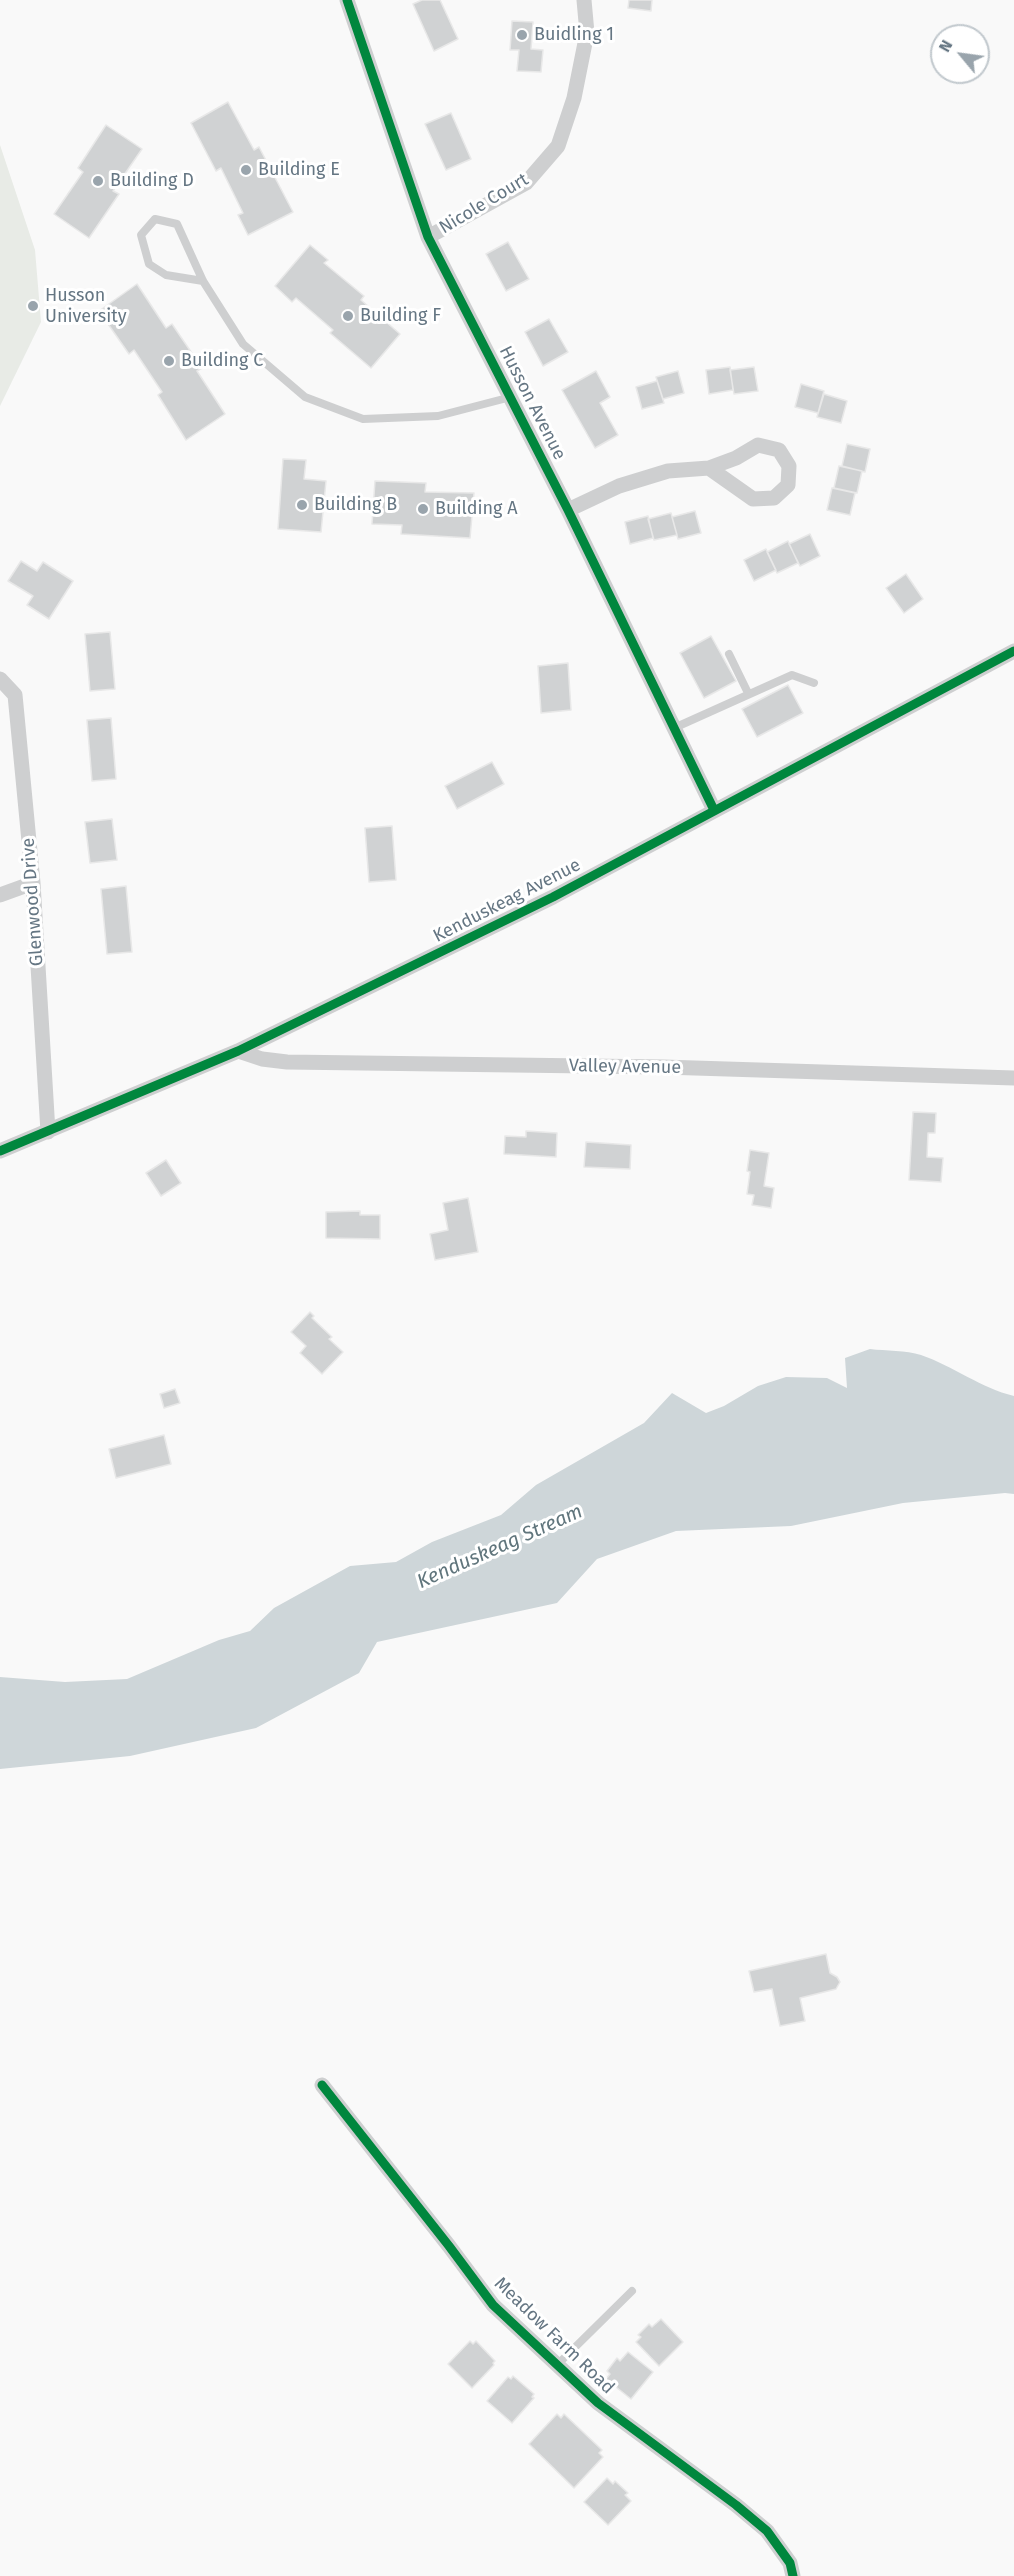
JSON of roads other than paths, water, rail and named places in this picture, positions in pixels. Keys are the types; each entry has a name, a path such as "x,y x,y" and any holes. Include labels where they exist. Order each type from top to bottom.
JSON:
{"street":[{"name":"Husson Avenue","path":"347,0 428,237 568,510 714,810"},
{"name":"Nicole Court","path":"428,237 526,183 558,146 574,98 587,33 584,0"},
{"path":"568,510 619,486 668,471 709,468 736,458 758,445 779,450 789,466 788,485 774,498 753,499 709,468"},
{"name":"Kenduskeag Avenue","path":"0,1151 238,1051 553,897 1014,651"},
{"name":"Glenwood Drive","path":"0,679 15,695 33,883 48,1132"},
{"path":"0,895 33,883"},
{"name":"Valley Avenue","path":"238,1051 262,1059 287,1062 663,1067 1014,1078"},
{"name":"Meadow Farm Road","path":"321,2085 449,2246 492,2305 598,2403 736,2505 767,2531 790,2563 793,2576"}],"lane":[{"path":"203,281 166,275 149,264 141,235 155,219 177,224 203,281 243,344 305,397 363,419 438,416 511,398"},
{"path":"729,654 748,693"},
{"path":"674,728 792,675 814,683"},
{"path":"557,2366 632,2291"}],"water":[{"name":"Kenduskeag Stream","path":"870,1349 915,1353 990,1388 1014,1396 1014,1494 903,1503 791,1526 676,1531 597,1559 557,1603 377,1642 359,1673 256,1728 130,1756 0,1769 0,1677 65,1682 127,1679 219,1640 250,1631 274,1608 350,1566 396,1562 432,1542 501,1515 536,1485 644,1423 672,1393 706,1413 724,1406 758,1386 786,1377 827,1378 847,1388 845,1358"}],"place":[{"name":"Buidling 1","path":"522,35"},
{"name":"Building E","path":"246,170"},
{"name":"Building D","path":"98,181"},
{"name":"Husson University","path":"33,306"},
{"name":"Building F","path":"348,316"},
{"name":"Building C","path":"169,361"},
{"name":"Building B","path":"302,505"},
{"name":"Building A","path":"423,509"}]}
